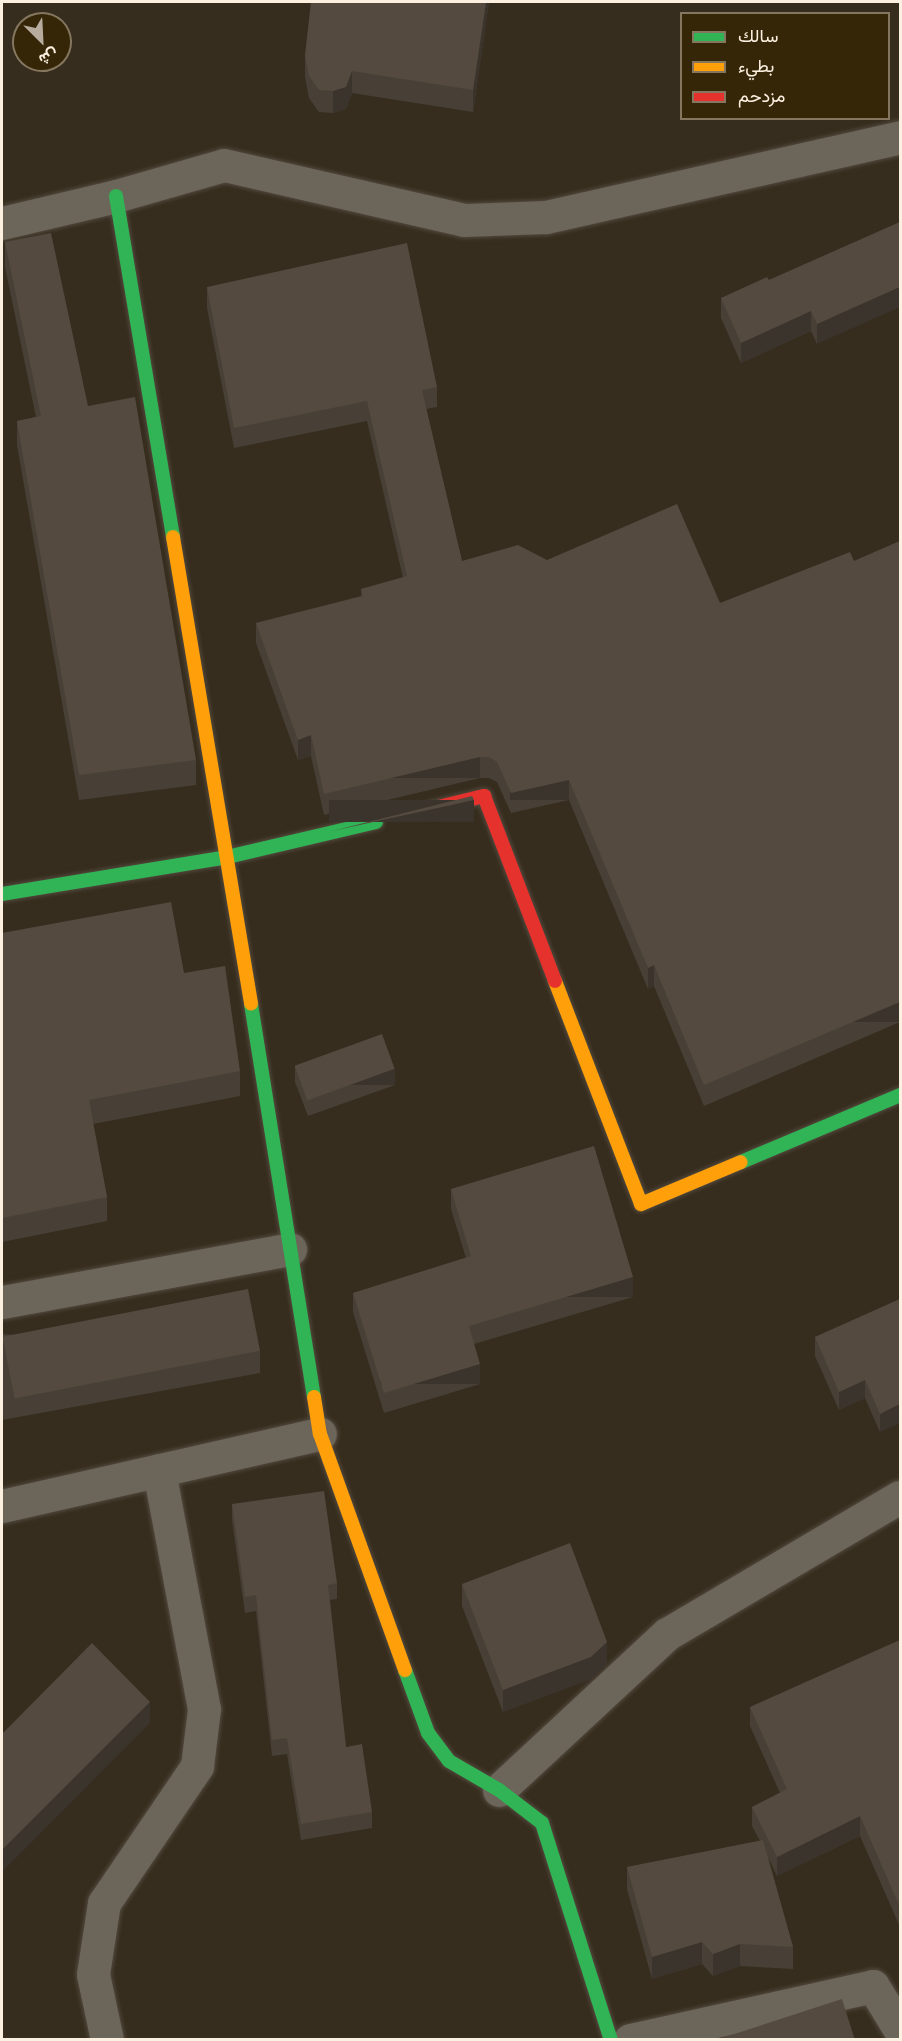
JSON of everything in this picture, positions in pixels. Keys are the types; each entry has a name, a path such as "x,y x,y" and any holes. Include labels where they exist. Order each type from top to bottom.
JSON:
{"street":[{"path":"2,223 116,196 224,165 464,220 546,217 900,137"},
{"path":"116,196 227,857 320,1434 428,1733 449,1761 499,1790 542,1823 611,2040"},
{"path":"414,813 484,796 640,1204 900,1095"},
{"path":"2,894 227,857 391,818"},
{"path":"2,1302 290,1249"},
{"path":"2,1506 320,1434"},
{"path":"107,2040 93,1974 104,1903 196,1766 204,1709 159,1470"},
{"path":"499,1790 667,1634 900,1497"},
{"path":"630,2040 873,1986 900,2031"}],"building":[{"path":"311,2 486,2 473,90 352,71 346,87 333,91 319,90 309,76 305,56"},
{"path":"900,222 900,287 817,324 811,311 741,343 721,298 767,277 769,280"},
{"path":"51,233 88,406 135,397 196,760 79,775 17,421 41,416 5,242"},
{"path":"407,243 437,387 422,390 462,561 518,545 547,560 677,504 720,603 850,552 854,561 900,541 900,1002 704,1085 654,965 648,968 569,780 511,793 497,762 489,757 480,757 324,794 311,735 298,740 256,623 363,596 361,589 407,576 367,401 234,428 207,287"},
{"path":"472,796 474,800 332,831"},
{"path":"171,902 184,973 225,966 240,1071 89,1100 107,1197 2,1218 2,933"},
{"path":"382,1034 395,1069 307,1101 295,1066"},
{"path":"594,1146 633,1277 469,1326 480,1364 384,1393 353,1293 471,1256 451,1189"},
{"path":"248,1289 260,1351 15,1399 3,1337"},
{"path":"900,1299 900,1404 880,1414 865,1380 839,1392 815,1337"},
{"path":"324,1491 337,1583 328,1585 346,1747 362,1744 372,1812 301,1824 287,1738 272,1740 256,1595 245,1597 232,1504"},
{"path":"570,1543 607,1642 591,1657 503,1690 462,1584"},
{"path":"900,1640 900,1907 860,1816 777,1857 752,1807 787,1789 750,1707"},
{"path":"92,1643 150,1702 2,1850 2,1734"},
{"path":"763,1840 793,1947 740,1944 713,1954 702,1942 652,1957 627,1867"},
{"path":"842,1999 855,2040 716,2040"}],"traffic: fast":[{"path":"116,196 173,537"},
{"path":"2,894 227,857 376,822"},
{"path":"251,1004 314,1397"},
{"path":"741,1162 900,1095"},
{"path":"405,1670 428,1733 449,1761 499,1790 542,1823 611,2040"}],"traffic: slow":[{"path":"173,537 251,1004"},
{"path":"555,981 641,1204 741,1162"},
{"path":"314,1397 320,1434 405,1670"}],"traffic: jam":[{"path":"430,809 484,796 555,981"}]}
